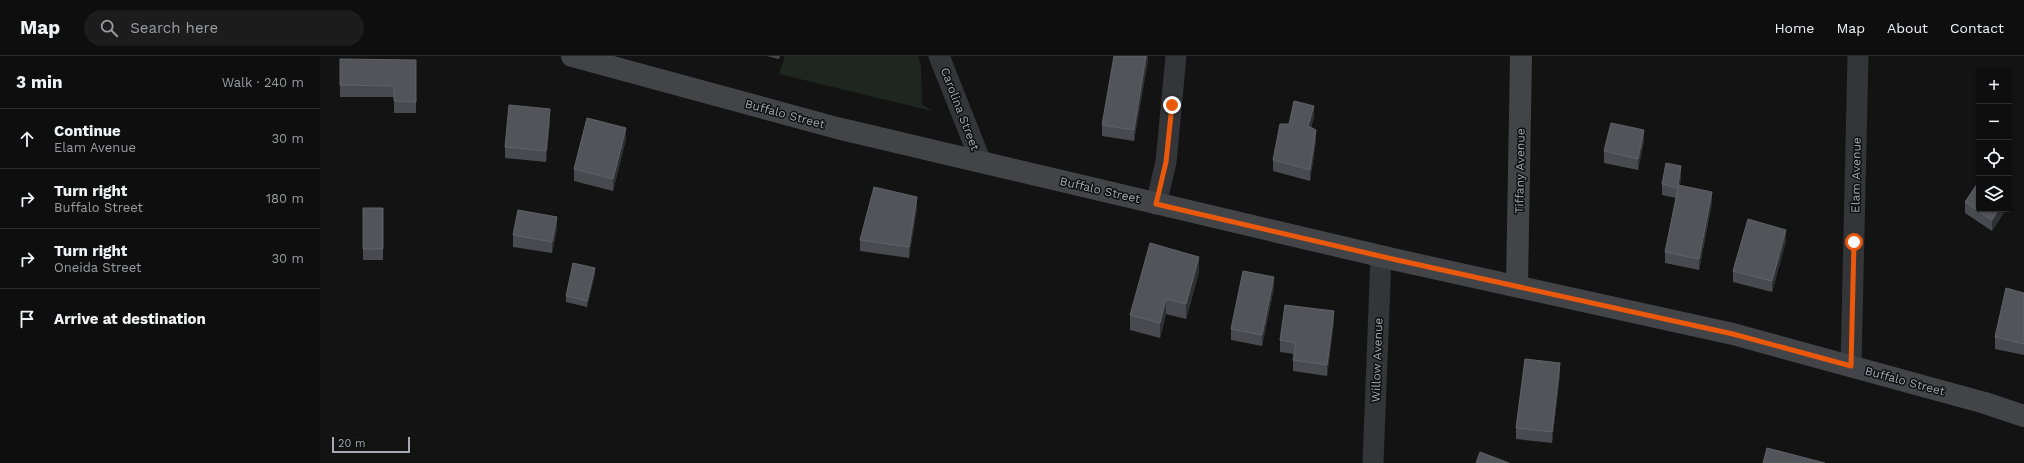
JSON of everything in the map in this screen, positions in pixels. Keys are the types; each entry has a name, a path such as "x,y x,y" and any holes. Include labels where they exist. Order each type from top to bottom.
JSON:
{"street":[{"name":"Buffalo Street","path":"572,56 837,128 1380,256 1733,334 1986,403 2024,416"},
{"name":"Carolina Street","path":"939,56 981,162"},
{"path":"1156,204 1166,162 1176,56"},
{"name":"Tiffany Avenue","path":"1516,286 1521,56"},
{"name":"Elam Avenue","path":"1851,366 1858,56"},
{"name":"Willow Avenue","path":"1373,463 1380,256"}],"shaded area":[{"path":"785,56 918,56 921,65 922,104 932,111 779,74"}],"building":[{"path":"1114,56 1146,56 1134,130 1102,125"},
{"path":"340,59 416,60 416,102 394,101 394,86 340,85"},
{"path":"1294,101 1314,106 1308,126 1316,130 1310,170 1273,160 1280,124 1289,124"},
{"path":"509,105 550,109 546,151 505,147"},
{"path":"587,118 626,128 613,179 574,169"},
{"path":"1611,123 1644,130 1638,159 1604,151"},
{"path":"1666,163 1681,166 1678,185 1712,192 1699,259 1665,252 1678,188 1662,184"},
{"path":"1976,186 1976,209 1965,202"},
{"path":"874,187 917,197 909,247 860,240"},
{"path":"363,208 383,208 383,249 363,249"},
{"path":"518,210 557,217 552,242 513,235"},
{"path":"1980,212 1997,212 1992,220"},
{"path":"1748,219 1786,230 1772,281 1733,271"},
{"path":"1150,243 1199,257 1186,304 1166,299 1160,323 1130,315"},
{"path":"573,263 595,268 587,301 566,296"},
{"path":"1243,271 1274,277 1262,335 1231,329"},
{"path":"2006,288 2024,293 2024,344 1995,337"},
{"path":"1285,305 1334,311 1327,365 1293,360 1296,343 1280,340"},
{"path":"1525,359 1560,363 1552,432 1516,428"},
{"path":"1767,448 1825,463 1763,463"},
{"path":"1480,452 1509,463 1476,463"}],"route":[{"path":"1172,105 1166,162 1156,204 1397,260 1733,334 1851,366 1854,242"}]}
